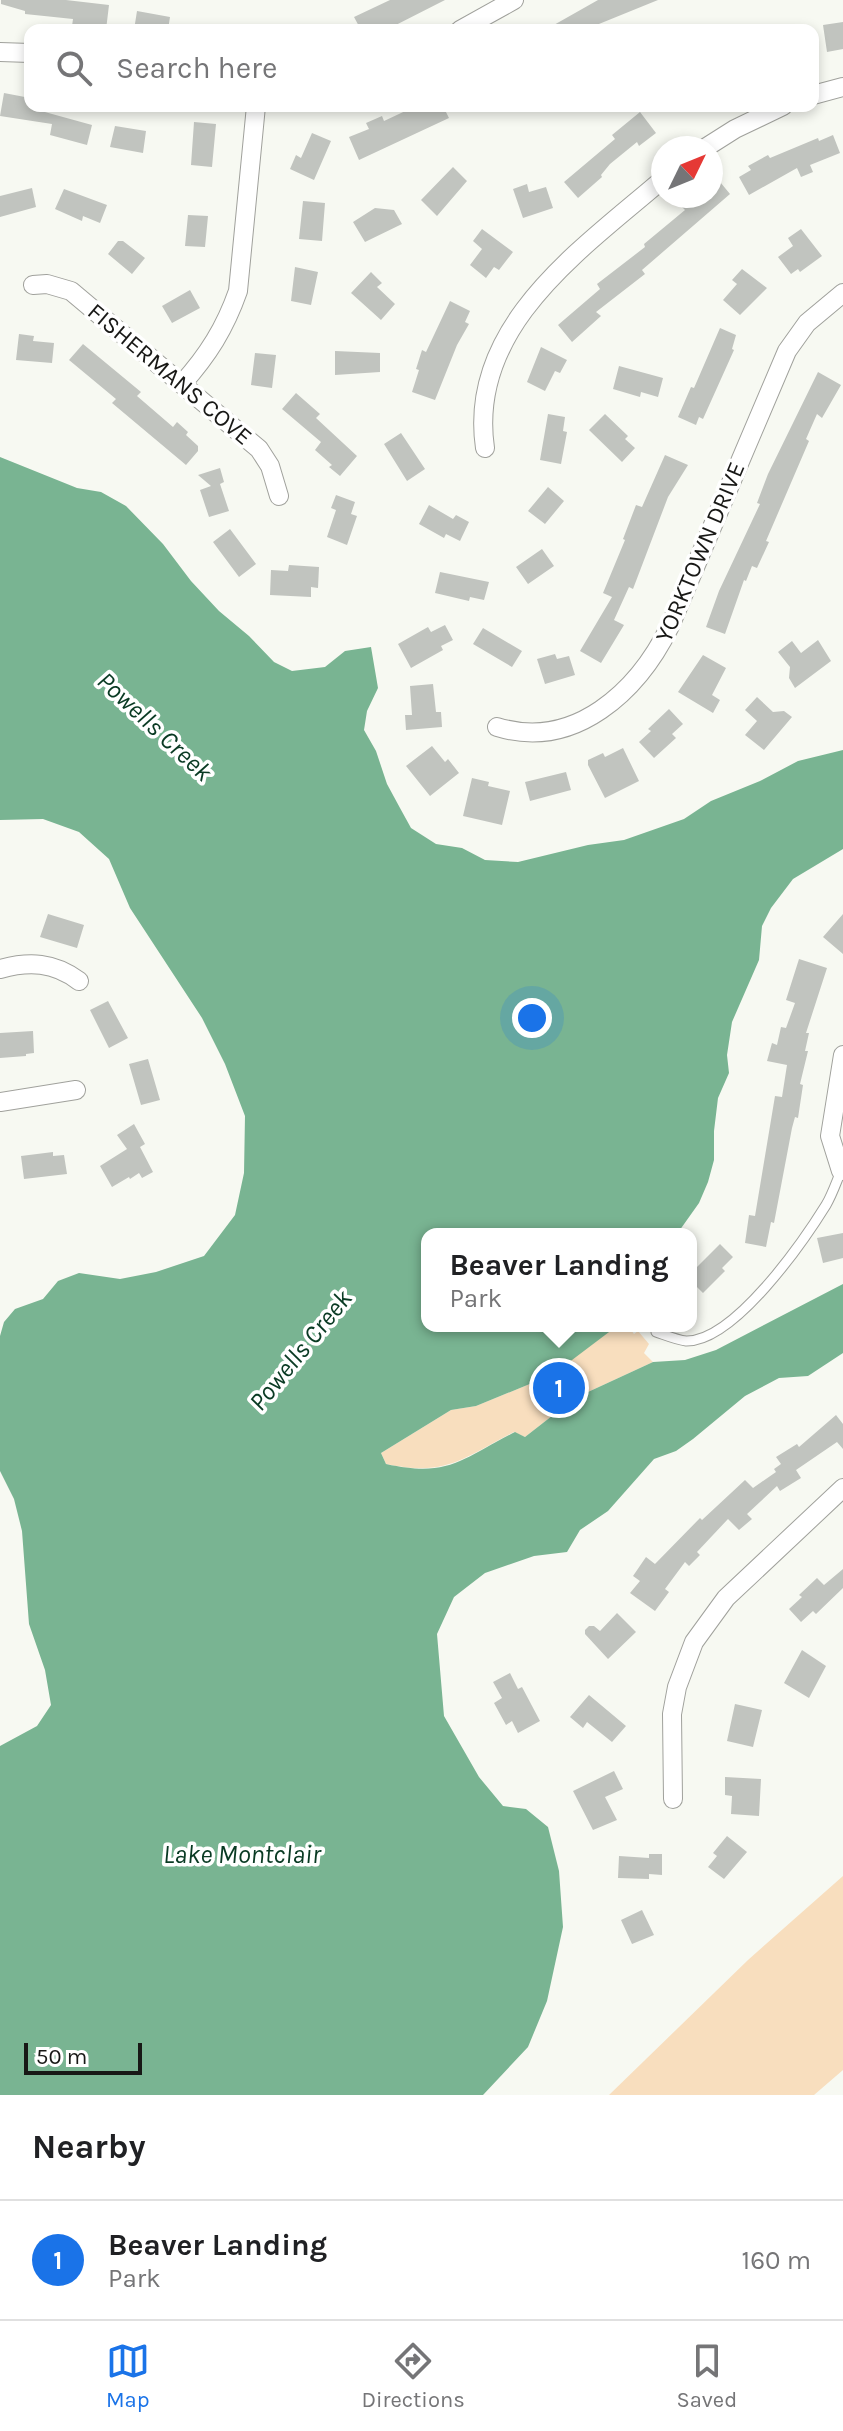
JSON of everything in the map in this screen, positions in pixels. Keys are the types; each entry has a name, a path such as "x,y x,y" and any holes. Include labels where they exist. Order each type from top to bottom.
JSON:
{"street":[{"path":"471,24 514,0"},
{"path":"0,52 24,53"},
{"path":"819,93 843,87"},
{"path":"182,384 213,346 228,320 238,291 255,112"},
{"path":"723,137 770,112"},
{"path":"485,448 483,411 487,384 500,350 516,321 555,272 651,189"},
{"name":"FISHERMANS COVE","path":"33,285 47,284 71,291 259,449 270,466 279,496"},
{"name":"YORKTOWN DRIVE","path":"497,727 525,733 545,733 565,728 608,706 642,674 670,626 787,351 807,323 843,293"},
{"path":"0,969 15,965 52,966 79,981"},
{"path":"841,1171 830,1136 843,1055"},
{"path":"0,1102 76,1090"},
{"path":"673,1799 672,1714 677,1687 694,1642 726,1598 843,1488"}],"lane":[{"path":"656,1332 686,1341 702,1337 743,1310 763,1291 802,1241 828,1203 841,1171"}],"shaded area":[{"path":"608,1332 639,1332 649,1344 644,1353 653,1362 575,1398 525,1437 514,1432 454,1463 440,1466 425,1468 386,1464 381,1453 451,1410 476,1406 537,1381"},
{"path":"843,1876 843,2070 814,2095 609,2095 748,1960"}],"water":[{"name":"Lake Montclair","path":"0,457 77,488 101,492 126,506 163,544 219,611 274,662 292,671 325,667 345,651 371,647 378,688 367,711 364,730 376,751 387,784 411,828 436,844 462,848 485,860 518,862 588,845 624,840 684,819 711,801 798,761 843,750 843,849 793,879 762,926 759,960 732,1022 727,1055 729,1073 718,1098 714,1160 699,1203 681,1228 421,1228 421,1332 609,1332 537,1381 476,1406 451,1410 381,1453 386,1464 407,1468 441,1467 468,1458 515,1432 525,1437 575,1398 653,1362 685,1360 716,1350 843,1284 843,1353 808,1376 779,1378 745,1396 676,1451 654,1459 608,1511 580,1530 567,1552 534,1556 485,1573 454,1597 437,1634 444,1716 479,1777 503,1806 526,1809 548,1827 559,1871 563,1927 547,2001 528,2047 483,2095 0,2095 0,1746 37,1726 51,1705 45,1670 29,1624 22,1531 14,1499 0,1471 0,1336 4,1322 15,1309 43,1299 58,1281 79,1273 120,1279 156,1272 204,1256 235,1215 244,1173 245,1116 225,1064 202,1018 130,908 109,859 79,832 43,819 0,820"}],"building":[{"path":"1,0 66,0 109,5 107,24 72,24 73,19 25,14 25,11 1,4"},
{"path":"390,0 445,0 398,24 358,24 354,17"},
{"path":"598,0 658,0 599,24 556,24"},
{"path":"137,11 170,17 169,24 135,24"},
{"path":"843,22 843,49 827,52 823,25"},
{"path":"4,93 24,97 24,112 45,112 92,125 87,145 50,135 52,124 0,116"},
{"path":"403,112 446,112 449,118 359,160 349,137 369,129 366,123 382,116 384,121"},
{"path":"640,112 656,133 639,146 637,142 610,164 602,177 578,198 564,182 615,139 612,135"},
{"path":"194,122 216,124 212,167 191,165"},
{"path":"115,126 146,131 143,153 110,147"},
{"path":"312,133 331,141 314,180 290,169 296,155 301,158"},
{"path":"833,135 840,153 810,165 813,172 801,177 797,168 749,195 739,177 751,170 748,166 768,155 770,158"},
{"path":"453,167 467,181 437,216 421,200"},
{"path":"527,184 529,192 546,187 553,208 523,218 513,189"},
{"path":"723,186 730,194 723,200"},
{"path":"32,188 36,207 0,217 0,196"},
{"path":"64,189 107,205 100,223 83,216 82,221 55,209"},
{"path":"303,201 325,203 322,241 299,239"},
{"path":"375,208 394,210 402,224 365,242 353,222"},
{"path":"683,208 714,208 642,270 645,274 596,312 601,316 572,342 558,325 600,289 597,284 645,247 644,244 685,210"},
{"path":"188,215 208,216 205,247 185,246"},
{"path":"482,229 513,252 499,270 494,267 486,278 470,265 482,249 473,241"},
{"path":"801,229 822,256 800,272 798,269 791,274 778,257 793,246 788,238"},
{"path":"118,241 123,241 145,258 132,274 108,254"},
{"path":"295,267 318,272 311,305 291,301"},
{"path":"742,269 767,288 740,315 723,300 737,284 732,280"},
{"path":"371,272 382,283 377,287 395,304 381,320 351,293"},
{"path":"190,290 200,308 172,323 162,306"},
{"path":"450,301 470,311 465,322 469,324 435,400 412,392 422,350 426,352"},
{"path":"720,328 736,335 734,350 703,419 699,417 696,425 678,417"},
{"path":"19,334 34,336 33,341 54,343 52,363 16,360"},
{"path":"83,344 141,392 137,396 173,427 177,422 188,432 186,435 198,446 198,451 186,465 112,403 116,399 69,360"},
{"path":"541,347 567,360 560,373 555,371 545,391 527,382"},
{"path":"335,351 380,353 380,372 335,375"},
{"path":"255,353 276,355 272,388 251,385"},
{"path":"619,366 663,378 658,397 641,392 640,397 613,389"},
{"path":"818,372 841,385 822,418 817,414 806,439 809,441 766,541 769,542 757,568 752,566 744,580 725,634 706,627 719,591 760,504 757,503 768,474"},
{"path":"296,393 320,414 316,418 357,456 340,476 315,450 321,442 282,409"},
{"path":"548,414 565,417 563,431 567,432 561,464 540,460"},
{"path":"605,414 628,436 625,439 635,448 622,462 589,430"},
{"path":"401,433 425,469 407,481 384,444"},
{"path":"665,455 688,465 668,497 633,589 629,587 614,620 624,625 601,663 580,651 612,597 603,593 623,539 636,505 642,507"},
{"path":"220,468 224,482 220,484 229,511 209,517 200,490 211,486 198,475"},
{"path":"548,487 564,501 545,524 528,511"},
{"path":"336,495 355,502 351,514 357,516 347,545 327,537 336,510 331,508"},
{"path":"429,505 453,519 456,515 469,522 460,541 446,534 444,538 419,524"},
{"path":"230,529 256,564 239,577 213,542"},
{"path":"542,549 554,566 528,584 516,567"},
{"path":"289,565 319,567 318,588 311,587 311,597 270,595 271,570 288,571"},
{"path":"440,572 489,582 484,600 470,597 469,601 435,593"},
{"path":"445,625 453,640 441,646 443,650 411,668 398,644 428,627 431,632"},
{"path":"483,628 522,651 512,667 473,644"},
{"path":"818,640 831,661 795,688 789,678 790,667 778,652 792,641 801,653"},
{"path":"555,654 557,659 569,656 575,675 545,684 537,659"},
{"path":"703,655 726,668 712,695 720,700 713,713 678,692"},
{"path":"433,684 436,712 441,712 442,727 406,730 405,715 412,715 410,686"},
{"path":"757,697 773,712 784,711 792,717 764,750 745,735 757,721 745,710"},
{"path":"669,709 683,724 672,734 676,738 654,758 639,742"},
{"path":"432,746 459,773 430,796 406,766"},
{"path":"623,748 639,781 605,798 588,760 603,753 605,757"},
{"path":"566,772 571,790 530,801 525,782"},
{"path":"472,778 510,791 502,825 463,816"},
{"path":"48,914 84,925 77,948 40,937"},
{"path":"843,914 843,954 823,937"},
{"path":"799,959 827,968 806,1033 809,1033 805,1051 808,1051 800,1084 803,1085 798,1118 795,1117 792,1128 774,1223 771,1222 766,1247 745,1243 749,1215 755,1216 775,1096 782,1097 787,1065 767,1061 772,1043 777,1045 781,1027 786,1028 795,1003 786,1000"},
{"path":"108,1001 128,1038 109,1048 90,1010"},
{"path":"33,1031 34,1053 0,1058 0,1033"},
{"path":"148,1059 160,1100 141,1105 129,1064"},
{"path":"134,1124 145,1144 140,1147 153,1172 142,1178 139,1173 112,1187 100,1166 127,1149 117,1135"},
{"path":"53,1152 53,1156 64,1155 67,1174 24,1179 21,1156"},
{"path":"843,1233 843,1258 823,1263 817,1238"},
{"path":"720,1244 733,1257 722,1268 725,1271 703,1293 697,1287 697,1267"},
{"path":"836,1415 843,1424 843,1449 837,1442 796,1470 801,1478 780,1491 777,1486 747,1514 752,1519 739,1530 728,1519 697,1552 700,1555 689,1566 685,1562 665,1589 669,1592 655,1611 630,1593 640,1581 633,1576 646,1557 655,1564 700,1518 702,1520 745,1480 753,1488 776,1472 774,1469 781,1464 776,1457 797,1444 799,1447"},
{"path":"843,1569 843,1588 816,1614 813,1611 801,1622 789,1609 802,1597 799,1595 817,1578 824,1585"},
{"path":"617,1613 636,1632 608,1659 585,1634 585,1630 594,1626 600,1631"},
{"path":"802,1650 826,1666 809,1698 784,1683"},
{"path":"510,1673 518,1689 522,1687 540,1721 518,1733 512,1721 506,1725 494,1703 502,1698 493,1682"},
{"path":"589,1695 626,1726 612,1742 587,1722 583,1728 570,1717"},
{"path":"735,1704 762,1710 753,1747 727,1741"},
{"path":"614,1771 623,1789 605,1797 617,1820 593,1830 573,1791"},
{"path":"725,1777 761,1779 759,1816 731,1814 732,1796 725,1795"},
{"path":"727,1836 747,1852 724,1879 708,1867 717,1856 713,1853"},
{"path":"649,1854 662,1854 662,1875 649,1874 649,1879 618,1878 619,1856 649,1858"},
{"path":"642,1910 654,1935 632,1944 621,1920"}],"place":[{"name":"Beaver Landing","path":"559,1388"}],"water label":[{"name":"Powells Creek","path":"155,726"},
{"name":"Powells Creek","path":"300,1350"}]}
